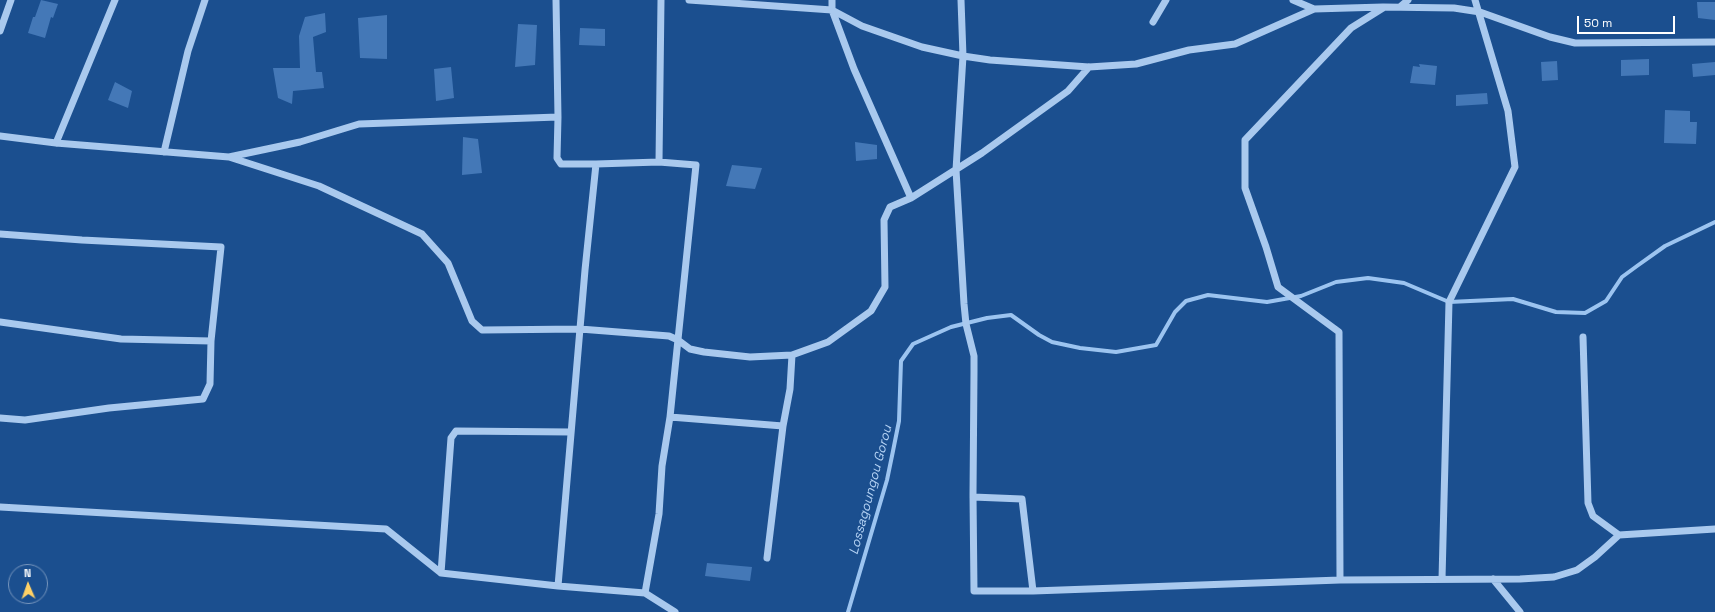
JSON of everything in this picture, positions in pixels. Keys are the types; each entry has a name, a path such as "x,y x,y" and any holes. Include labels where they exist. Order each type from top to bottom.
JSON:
{"street":[{"path":"0,31 11,0"},
{"path":"56,142 115,0"},
{"path":"164,152 188,51 205,0"},
{"path":"556,0 558,117 557,158 561,164 659,162 696,165 670,417 662,466 659,514 645,592"},
{"path":"659,162 660,0"},
{"path":"689,0 832,10 862,26 922,47 990,60 1089,67 1136,64 1189,50 1235,44 1314,9 1384,7 1454,8 1480,12 1550,37 1574,43 1715,42"},
{"path":"832,0 832,10 864,93 911,198"},
{"path":"961,0 963,56 956,170 964,304 966,324 974,361 974,591 1033,591 1340,580 1520,580 1554,577 1577,570 1595,557 1619,535 1715,529"},
{"path":"1153,22 1166,0"},
{"path":"1293,0 1314,9"},
{"path":"1400,7 1408,0"},
{"path":"1442,579 1449,302 1515,167 1508,112 1480,12 1475,0"},
{"path":"1340,580 1339,332 1278,287 1266,246 1244,188 1245,140 1351,28 1384,7"},
{"path":"0,136 229,157 319,186 422,234 448,263 472,321 482,330 580,329 669,336 678,340 690,349 704,352 750,357 792,355 828,342 871,311 885,287 884,220 890,207 911,198 956,170 1068,91 1089,67"},
{"path":"229,157 300,142 359,124 558,117"},
{"path":"558,586 596,164"},
{"path":"0,234 221,247 211,341 210,384 203,399 109,408 25,420 0,418"},
{"path":"0,322 121,339 211,341"},
{"path":"1583,337 1588,503 1593,516 1619,535"},
{"path":"767,558 782,426 790,389 792,355"},
{"path":"670,417 782,426"},
{"path":"441,573 452,438 456,431 571,432"},
{"path":"973,497 1022,499 1033,591"},
{"path":"0,507 386,529 441,573 558,586 645,592 674,612"},
{"path":"1493,579 1520,612"}],"building":[{"path":"41,0 58,4 53,18 51,17 45,38 28,33 33,17 35,17"},
{"path":"1697,2 1715,2 1715,20 1698,18"},
{"path":"325,13 326,32 313,37 316,72 322,72 324,88 293,91 292,104 278,98 273,68 300,68 299,36 305,17"},
{"path":"387,15 387,59 360,58 358,18"},
{"path":"518,24 537,25 535,65 515,67"},
{"path":"580,28 605,29 605,46 579,45"},
{"path":"1649,59 1649,75 1621,76 1621,60"},
{"path":"1557,61 1558,80 1542,81 1541,62"},
{"path":"1715,62 1715,75 1693,77 1692,64"},
{"path":"1419,64 1437,66 1435,85 1410,83 1413,66 1420,67"},
{"path":"451,67 454,98 436,101 434,69"},
{"path":"115,82 132,91 128,108 108,100"},
{"path":"1487,93 1488,104 1456,106 1456,95"},
{"path":"1665,110 1690,111 1690,122 1697,122 1696,144 1664,143"},
{"path":"463,137 478,139 482,173 462,175"},
{"path":"855,142 877,145 877,159 856,161"},
{"path":"732,165 762,168 755,189 726,186"},
{"path":"707,563 752,567 750,581 705,576"}],"waterway":[{"name":"Lossagoungou Gorou","path":"848,612 887,480 899,421 901,361 913,344 951,327 987,318 1011,315 1039,335 1052,342 1080,348 1116,352 1156,345 1175,312 1186,301 1208,295 1267,302 1301,296 1336,282 1368,278 1404,283 1449,302 1513,299 1556,312 1585,313 1606,301 1622,277 1665,246 1715,222"}]}
